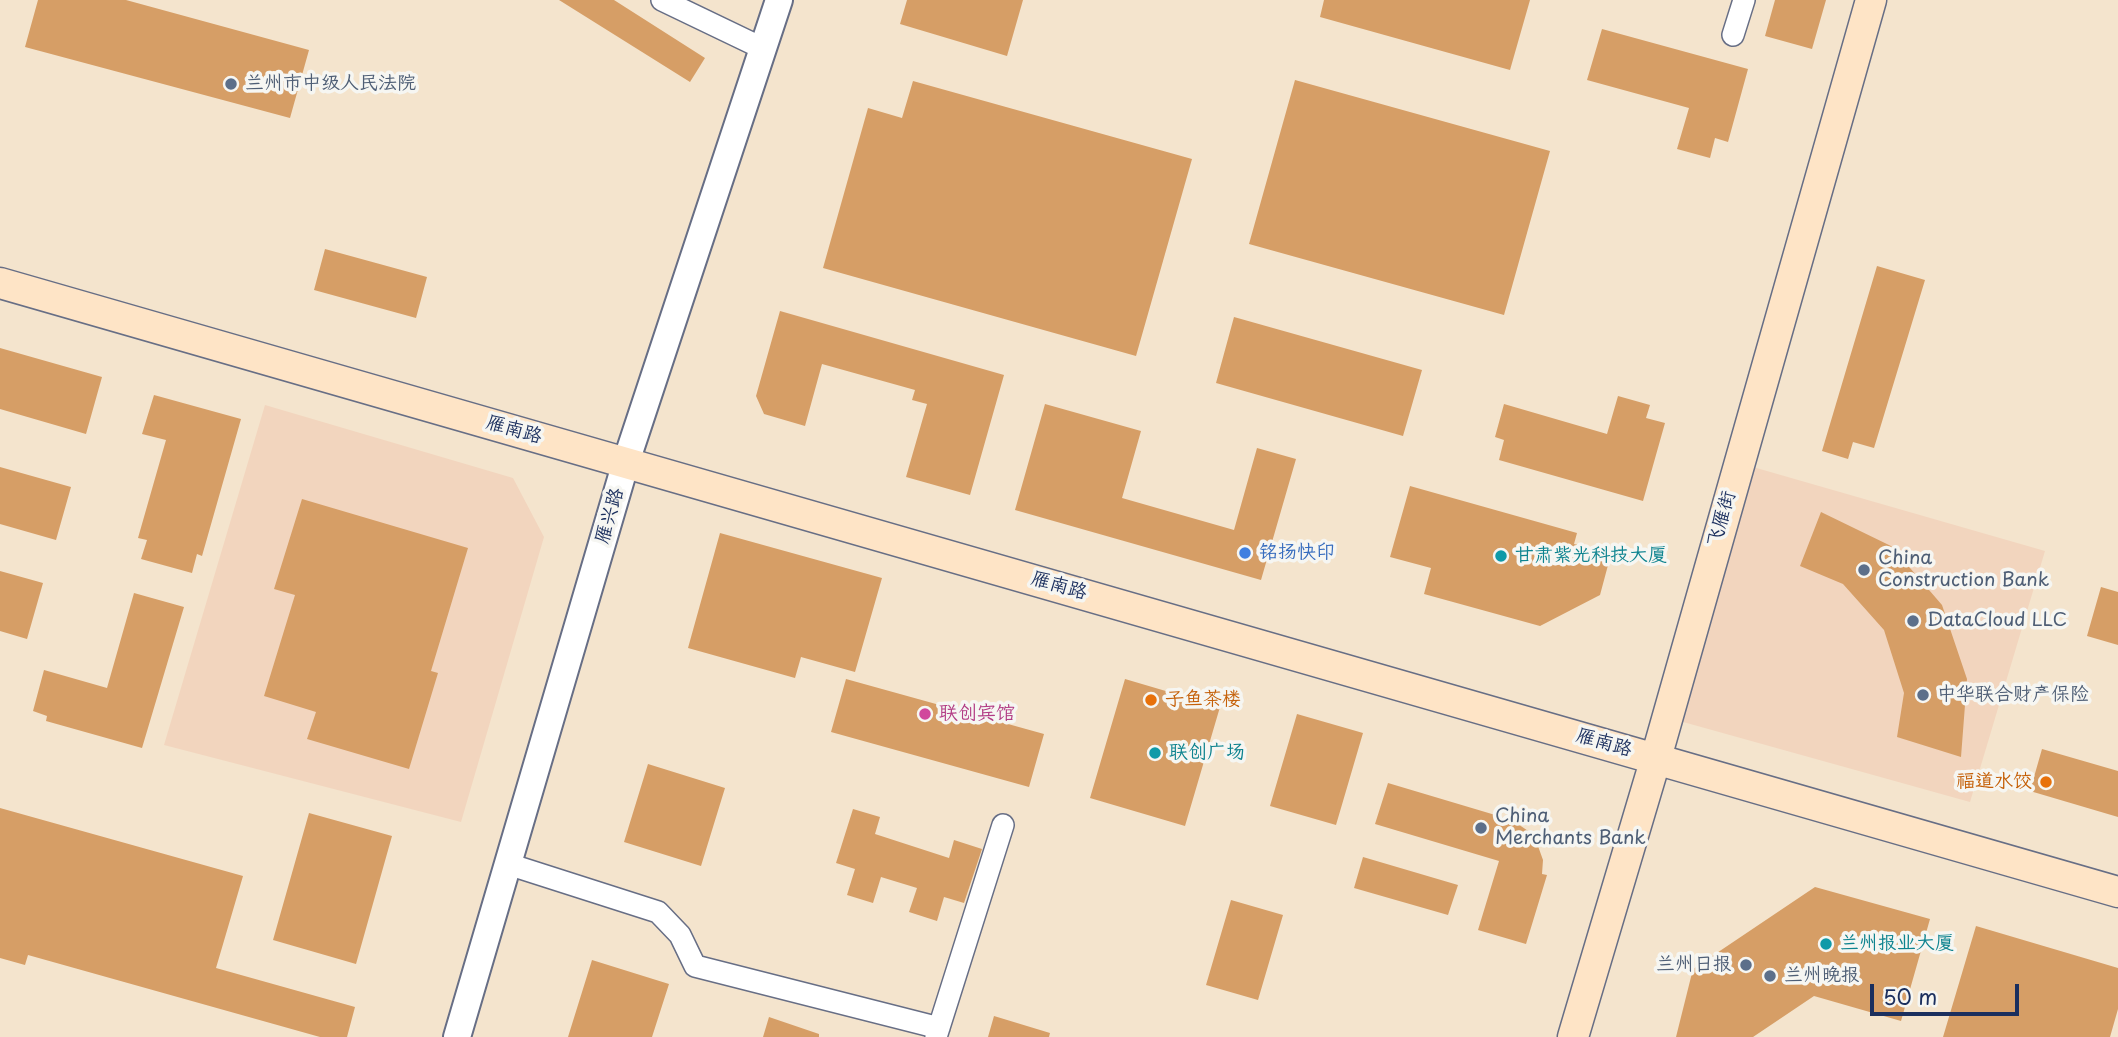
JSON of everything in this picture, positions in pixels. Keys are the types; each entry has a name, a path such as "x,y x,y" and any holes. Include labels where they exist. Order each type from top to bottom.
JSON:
{"main road":[{"name":"飞雁街","path":"1573,1037 1656,758 1871,0"},
{"name":"雁南路","path":"0,283 2118,892"}],"street":[{"path":"662,0 764,49"},
{"name":"雁兴路","path":"457,1037 625,462 779,0"},
{"path":"1733,35 1744,0"},
{"path":"508,864 658,912 680,935 695,966 937,1033 1003,825"}],"shaded area":[{"path":"265,405 513,478 544,537 461,822 164,745"},
{"path":"1746,465 2045,551 1970,802 1676,720"}],"building":[{"name":"兰州市中级人民法院","path":"38,0 126,0 309,50 290,118 25,47"},
{"path":"559,0 614,0 705,58 690,82"},
{"path":"907,0 1023,0 1007,56 900,24"},
{"path":"1324,0 1530,0 1510,70 1320,17"},
{"path":"1775,0 1826,0 1812,49 1765,36"},
{"path":"1602,29 1748,69 1728,142 1715,138 1710,158 1677,149 1689,108 1587,80"},
{"path":"1295,80 1550,151 1504,315 1249,244"},
{"path":"913,81 1192,159 1136,356 823,268 868,108 902,118"},
{"path":"325,249 427,277 416,318 314,290"},
{"path":"1877,266 1925,280 1874,448 1853,442 1848,459 1822,451"},
{"path":"780,311 1004,375 970,495 906,477 927,404 912,400 915,390 822,364 805,426 764,414 756,396"},
{"path":"1234,317 1422,370 1403,436 1216,383"},
{"path":"0,348 102,377 86,434 0,409"},
{"path":"154,395 241,419 202,556 197,554 192,573 141,559 147,540 138,538 166,440 142,434"},
{"path":"1618,396 1650,405 1646,418 1665,423 1643,501 1499,460 1504,440 1495,437 1504,404 1607,434"},
{"path":"1045,404 1141,431 1122,498 1234,530 1257,448 1296,459 1261,580 1015,510"},
{"path":"0,467 71,487 56,540 0,524"},
{"name":"甘肃紫光科技大厦","path":"1410,486 1577,533 1574,544 1611,554 1600,595 1540,626 1424,594 1431,568 1390,557"},
{"path":"302,499 468,548 431,671 438,673 409,769 307,739 316,712 264,696 295,595 274,589"},
{"path":"1821,512 1891,546 1942,605 1967,679 1961,757 1897,737 1904,693 1884,630 1843,584 1800,566"},
{"path":"720,533 882,578 855,672 801,657 795,678 688,648"},
{"path":"0,571 43,583 27,639 0,631"},
{"path":"2101,587 2118,592 2118,645 2087,636"},
{"path":"134,593 184,607 142,748 46,721 47,716 33,711 44,670 107,688"},
{"path":"846,679 1044,734 1029,787 831,732"},
{"name":"联创广场","path":"1125,679 1220,707 1185,826 1090,798"},
{"path":"1297,714 1363,733 1336,825 1270,806"},
{"path":"2042,749 2118,771 2118,817 2030,791"},
{"path":"648,764 725,788 701,866 624,842"},
{"path":"1388,783 1512,820 1534,835 1543,860 1542,874 1547,875 1526,944 1478,930 1499,861 1375,824"},
{"path":"0,808 243,876 216,968 355,1007 347,1037 320,1037 28,955 25,965 0,958"},
{"path":"853,809 880,817 875,834 949,858 954,840 982,849 964,903 944,897 937,921 909,912 917,888 881,877 873,903 847,895 855,869 836,863"},
{"path":"309,813 392,836 356,964 273,940"},
{"path":"1363,857 1458,885 1448,915 1354,888"},
{"name":"兰州报业大厦","path":"1815,887 1930,919 1901,1021 1814,996 1753,1037 1676,1037 1693,969"},
{"path":"1231,900 1283,915 1258,1000 1206,985"},
{"path":"1976,926 2118,968 2118,1009 2110,1037 1943,1037"},
{"path":"592,960 669,984 652,1037 568,1037"},
{"path":"994,1016 1050,1033 1049,1037 988,1037"},
{"path":"769,1017 819,1034 819,1037 763,1037"}],"place":[{"name":"兰州市中级人民法院","path":"231,84"},
{"name":"铭扬快印","path":"1245,553"},
{"name":"甘肃紫光科技大厦","path":"1501,556"},
{"name":"China Construction Bank","path":"1864,570"},
{"name":"DataCloud LLC","path":"1913,621"},
{"name":"中华联合财产保险","path":"1923,695"},
{"name":"子鱼茶楼","path":"1151,700"},
{"name":"联创宾馆","path":"925,714"},
{"name":"联创广场","path":"1155,753"},
{"name":"福道水饺","path":"2046,782"},
{"name":"China Merchants Bank","path":"1481,828"},
{"name":"兰州报业大厦","path":"1826,944"},
{"name":"兰州日报","path":"1746,965"},
{"name":"兰州晚报","path":"1770,976"}]}
